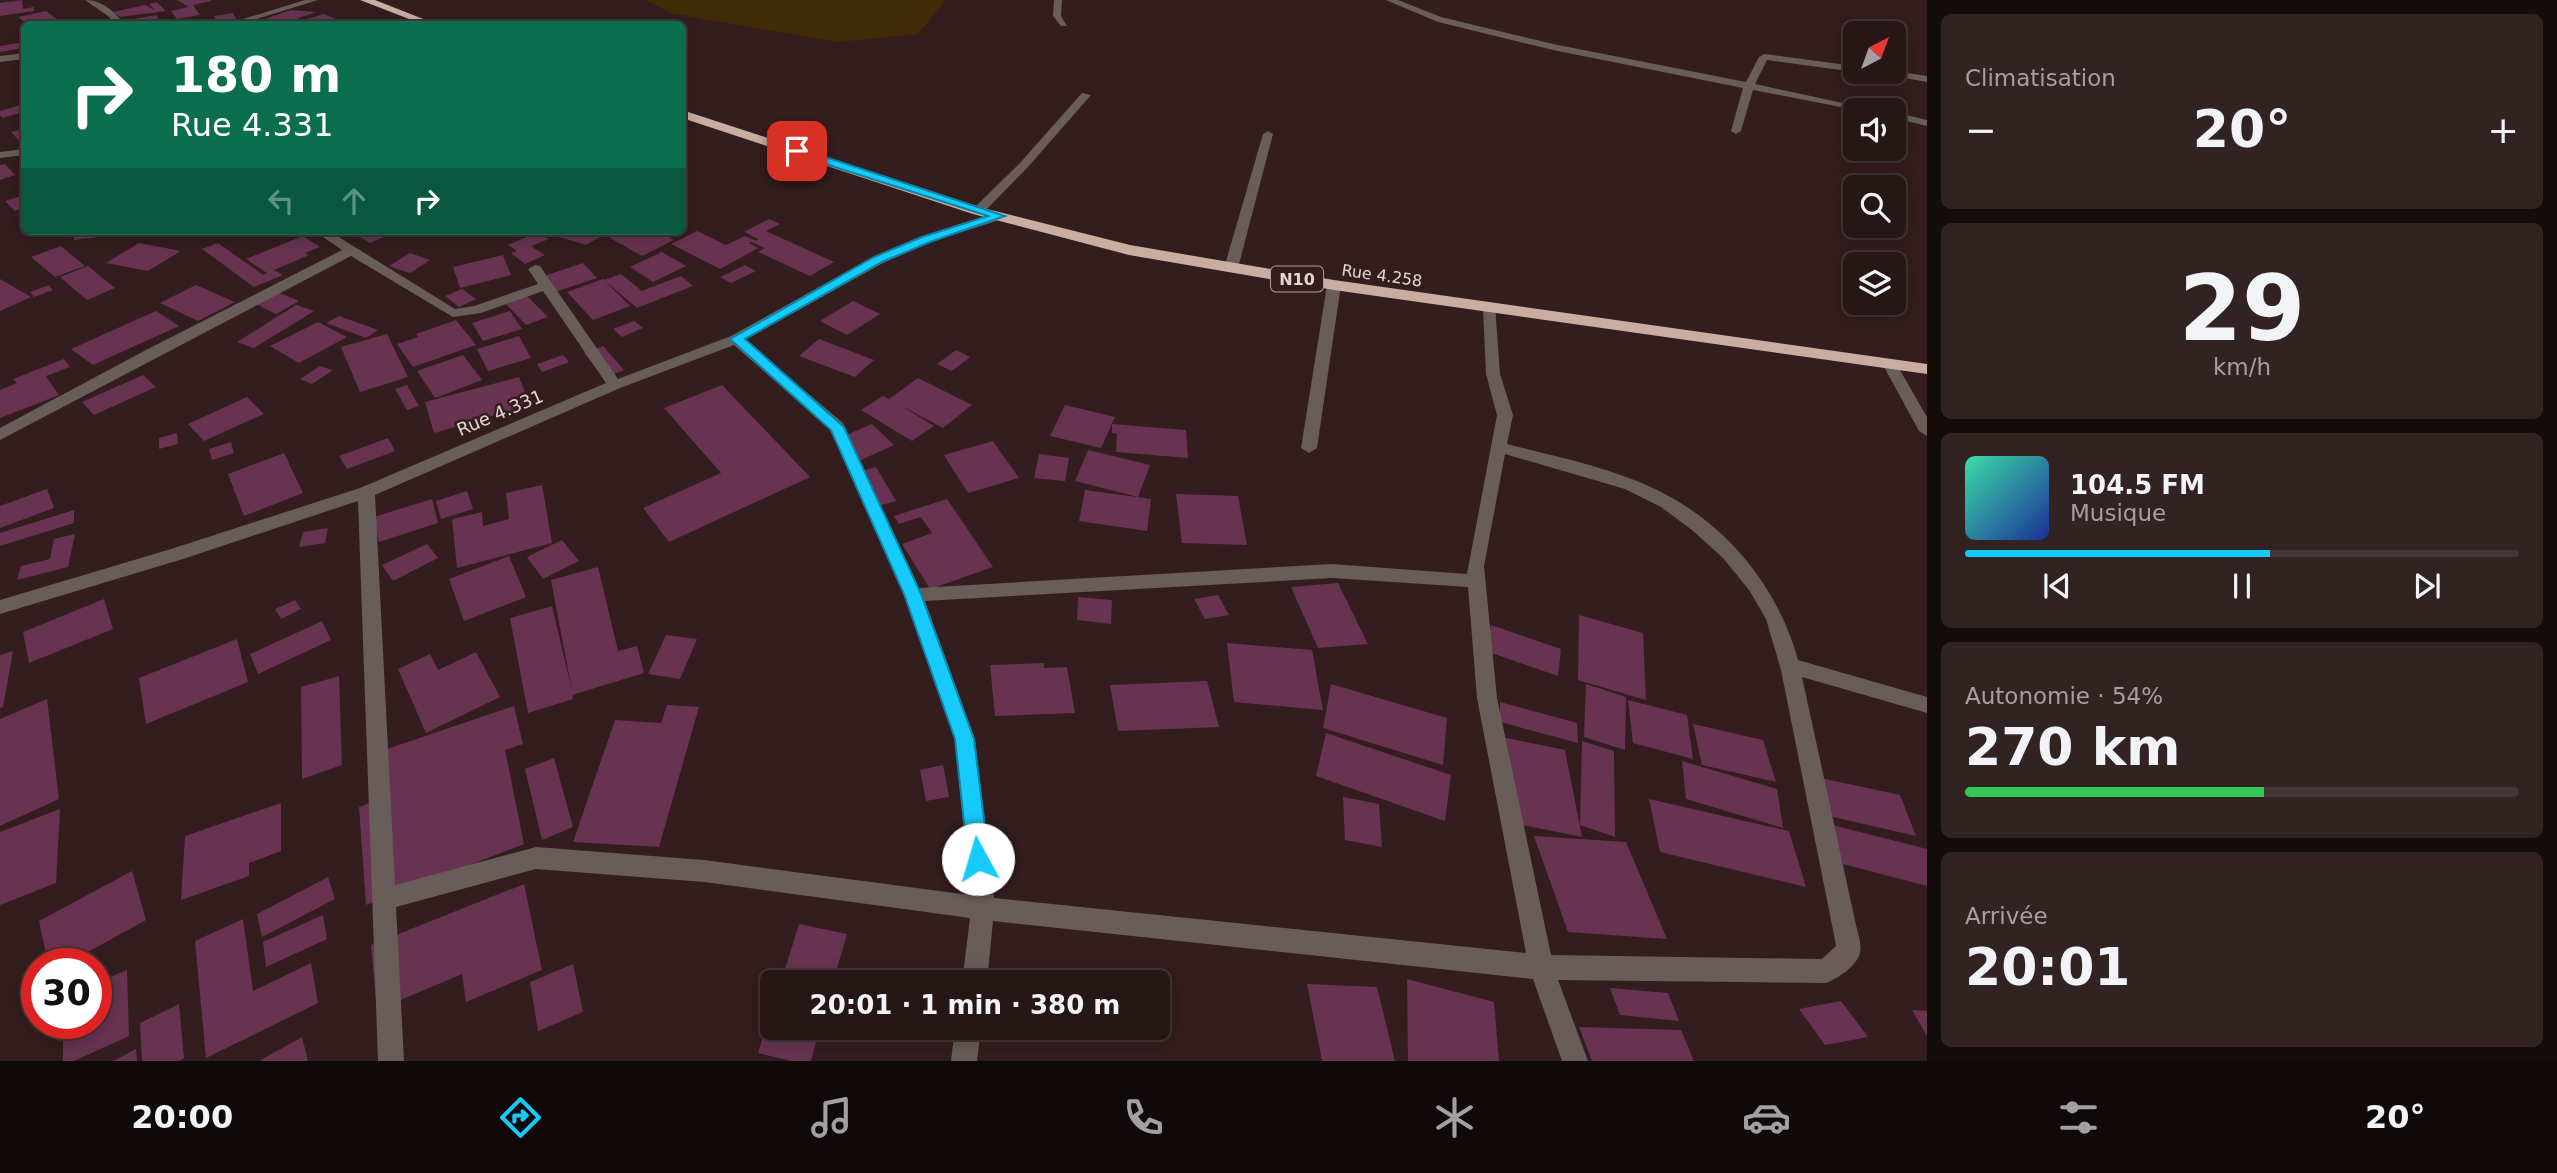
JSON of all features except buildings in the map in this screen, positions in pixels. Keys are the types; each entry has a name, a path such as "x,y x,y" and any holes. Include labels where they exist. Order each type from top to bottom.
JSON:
{"highway":[{"path":"365,0 423,21"},
{"name":"Rue 4.258","path":"686,115 978,211 1129,250 1334,285 1927,369"}],"street":[{"path":"89,0 111,14 117,21"},
{"path":"242,21 314,0"},
{"path":"1058,0 1057,16 1064,24"},
{"path":"1390,0 1437,19 1553,47 1843,105"},
{"path":"0,59 21,56"},
{"path":"1735,131 1749,86 1764,57 1843,67"},
{"path":"1906,76 1927,79"},
{"path":"978,211 1024,165 1086,95"},
{"path":"1906,118 1927,123"},
{"path":"1231,268 1268,134"},
{"path":"0,155 21,152"},
{"name":"Rue 4.331","path":"0,607 177,554 366,492 615,385 736,339 878,260 926,239 999,216"},
{"path":"326,235 453,313 476,310 547,285"},
{"path":"0,435 151,353 351,251"},
{"path":"535,269 615,385"},
{"path":"1309,448 1334,285"},
{"path":"1490,308 1493,374 1505,415 1475,566 1487,698 1541,967 1575,1061"},
{"path":"736,339 837,427 913,594 965,739 983,908 975,970"},
{"path":"1891,365 1927,431"},
{"path":"384,899 536,858 704,871 983,908 1541,967 1826,971 1849,951 1841,902 1788,665 1774,617 1752,582 1724,548 1666,502 1615,481 1500,447"},
{"path":"366,492 391,1061"},
{"path":"913,594 1332,571 1476,580"},
{"path":"1788,665 1927,705"},
{"path":"964,1061 966,1040"}],"shaded area":[{"path":"646,0 946,0 918,34 838,42 670,13"}],"route":[{"path":"797,151 999,216 926,239 878,260 736,339 837,427 913,594 965,739 978,859"}]}
